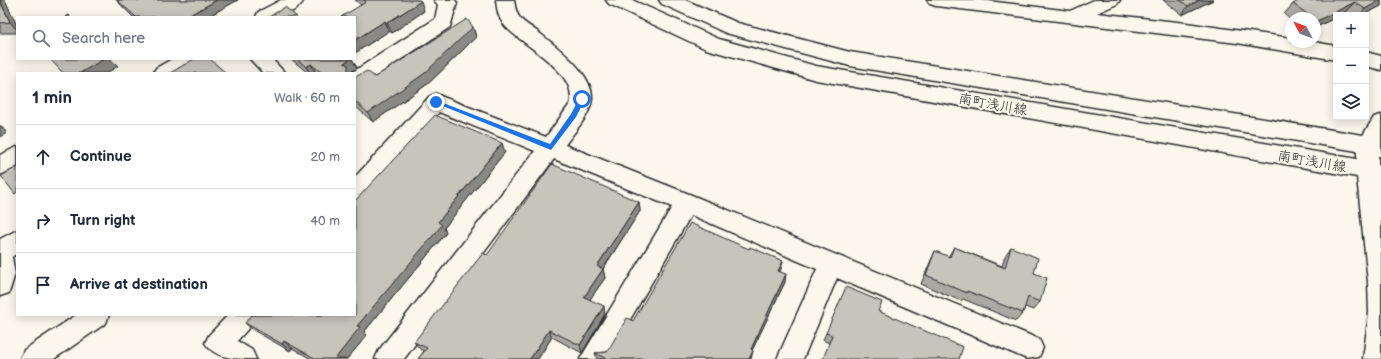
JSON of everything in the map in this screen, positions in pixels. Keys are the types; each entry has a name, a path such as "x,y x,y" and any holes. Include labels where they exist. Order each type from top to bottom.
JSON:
{"street":[{"path":"267,16 295,0"},
{"path":"356,79 443,22 448,3 443,0"},
{"path":"388,359 551,148 582,99 581,88 570,71 511,21 506,14 505,0"},
{"name":"南町浅川線","path":"614,0 713,44 816,73 1374,173"},
{"name":"南町浅川線","path":"668,0 733,28 850,59 1374,146"},
{"path":"936,0 1069,18 1157,25 1274,40 1333,51"},
{"path":"1069,18 1112,0"},
{"path":"165,72 186,60"},
{"path":"261,60 274,72"},
{"path":"1369,60 1381,63"},
{"path":"356,191 436,102 686,203 1030,348"},
{"path":"1376,359 1381,312 1374,146 1381,123"},
{"path":"0,166 16,157"},
{"path":"593,359 686,203"},
{"path":"0,252 16,241"},
{"path":"0,256 3,274 0,285"},
{"path":"790,359 831,265"},
{"path":"33,359 96,316"},
{"path":"243,316 218,344 243,359"}],"building":[{"path":"117,0 217,0 188,16 135,16"},
{"path":"364,0 421,1 387,23 385,21 356,39 356,16 343,16 366,2"},
{"path":"1180,0 1200,0 1188,6"},
{"path":"1300,0 1381,0 1365,9 1355,2 1321,19 1321,12 1304,12 1293,4"},
{"path":"0,1 10,22 0,23"},
{"path":"285,7 296,16 271,16"},
{"path":"467,19 473,27 425,73 368,113 356,102 356,76 367,71 375,77"},
{"path":"51,60 102,60 82,72 62,72"},
{"path":"192,60 211,60 225,72 172,72"},
{"path":"298,60 348,60 344,63 348,65 348,72 321,72 311,64 306,67"},
{"path":"435,115 502,143 438,222 442,225 357,326 360,327 335,359 316,359 284,341 282,344 245,323 251,316 356,316 356,200"},
{"path":"552,164 639,202 597,266 603,269 584,297 604,306 580,345 549,330 530,359 418,359 427,348 414,342 483,253 487,255"},
{"path":"16,168 15,194 1,176"},
{"path":"690,223 749,249 750,247 783,261 778,271 786,274 751,349 753,351 749,359 607,359 595,353 607,352 627,318 633,321"},
{"path":"954,247 1005,268 1011,247 1038,258 1034,273 1047,278 1040,302 1028,297 1023,313 967,291 967,293 926,275 935,251 950,257"},
{"path":"846,287 882,302 878,311 963,347 959,359 823,359 832,335 826,333"}],"route":[{"path":"436,102 551,148 574,116 582,99"}]}
